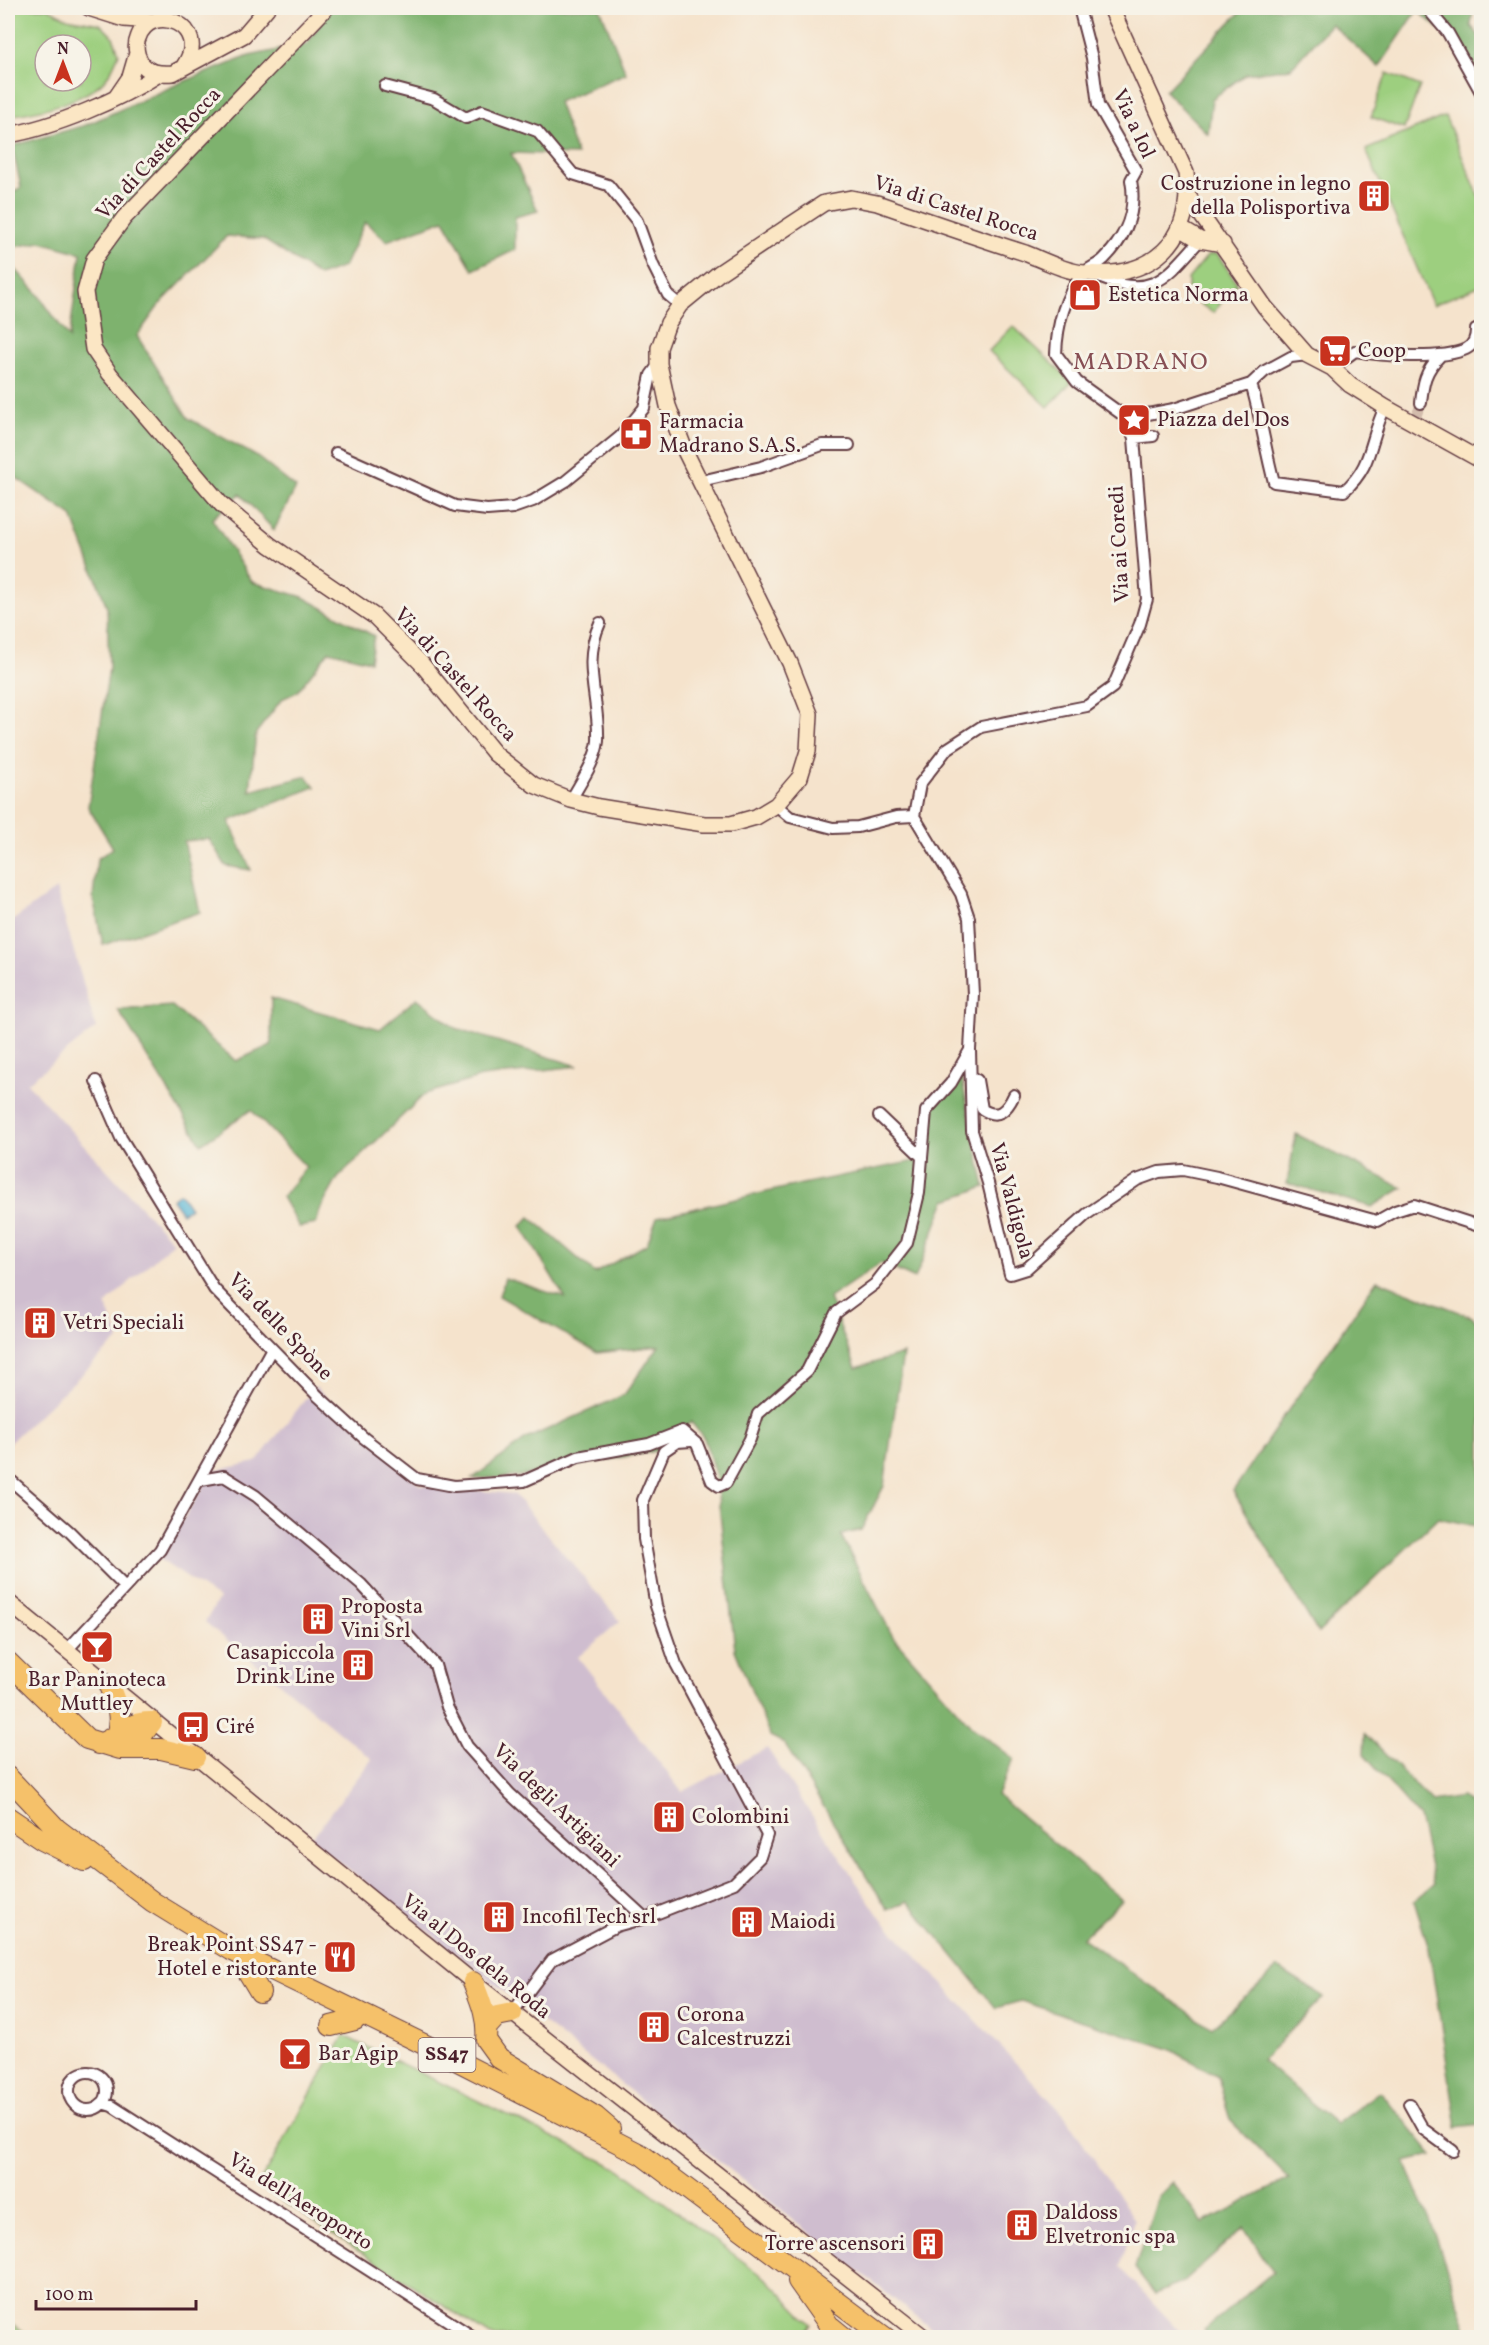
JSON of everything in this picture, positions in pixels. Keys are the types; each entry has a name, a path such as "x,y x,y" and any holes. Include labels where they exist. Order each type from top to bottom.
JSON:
{"highway":[{"path":"8,1662 87,1739 161,1749 195,1757"},
{"path":"109,1686 119,1709 120,1724 111,1743"},
{"path":"111,1743 126,1727 138,1722 152,1722"},
{"name":"SS47","path":"8,1777 57,1829 153,1902 231,1950 446,2055 642,2155 886,2337"},
{"name":"SS47","path":"8,1786 89,1863 147,1906 245,1966 591,2136 693,2202 872,2337"},
{"path":"8,1817 42,1840 89,1863"},
{"path":"245,1966 260,1992"},
{"path":"473,1982 484,2007 488,2026 486,2040 499,2058 596,2117 642,2155"},
{"path":"488,2026 497,2016 512,2013"},
{"path":"331,2026 355,2020"},
{"path":"798,2281 829,2325 845,2337"}],"main road":[{"path":"8,135 78,113 159,74 173,73 184,66 192,50 191,40 184,27 174,21 124,19 89,8"},
{"name":"Via di Castel Rocca","path":"184,66 244,35 267,8"},
{"name":"Via di Castel Rocca","path":"326,8 124,218 94,259 85,292 93,349 110,374 220,504 270,545 374,616 421,663 495,754 534,785 571,800 704,824 730,824 756,817 776,805 800,777 808,751 810,714 790,663 700,482 668,406 658,364 659,348 668,323 681,305 719,273 824,204 851,198 877,203 1087,273 1113,274 1140,268 1164,251 1180,228 1188,196 1186,173 1178,150 1111,8"},
{"path":"124,19 148,70 159,74"},
{"path":"117,96 130,77 136,48 144,27 154,21"},
{"path":"191,40 218,48"},
{"path":"1188,196 1265,307 1307,355 1332,368 1350,385 1385,407 1415,420 1482,461"},
{"path":"1180,228 1200,240 1223,244"},
{"name":"Via al Dos dela Roda","path":"8,1602 473,1982 925,2337"}],"street":[{"name":"Via a Iol","path":"1079,8 1092,58 1098,105 1136,171 1131,180 1135,201 1125,232 1103,261 1087,273"},
{"path":"1427,8 1448,33 1482,94"},
{"path":"385,86 434,99 466,118 482,111 537,131 573,174 608,185 637,221 653,266 668,295 681,305"},
{"name":"Via di Castel Rocca","path":"1087,273 1117,285 1155,284 1168,276 1200,240"},
{"path":"1087,273 1062,314 1056,354 1077,382 1126,418 1134,438 1153,436"},
{"path":"1332,368 1355,351 1375,355 1440,356 1468,348 1476,339 1476,330 1482,328"},
{"path":"1126,418 1174,409 1251,384 1265,371 1282,362 1307,355"},
{"path":"1421,403 1426,374 1440,356"},
{"path":"336,453 455,506 487,510 513,508 533,501 566,481 620,437 644,408 651,375 658,364"},
{"path":"1251,384 1262,420 1262,439 1274,482 1344,491 1359,478 1366,466 1376,428 1385,407"},
{"name":"Via ai Coredi","path":"914,816 920,784 947,749 981,727 1087,706 1113,687 1140,624 1147,599 1134,438"},
{"path":"700,482 760,466 822,445 849,445"},
{"path":"571,800 595,753 598,741 592,692 591,642 600,623"},
{"path":"776,805 790,817 833,828 858,827 896,817 914,816"},
{"name":"Via Valdigola","path":"914,816 961,894 969,918 973,994 970,1050 972,1131 988,1183 1010,1274 1026,1269 1087,1214 1137,1180 1159,1172 1183,1170 1217,1177 1377,1221 1395,1211 1414,1205 1482,1227"},
{"path":"970,1050 982,1109 990,1114 1001,1114 1007,1109 1014,1095"},
{"path":"512,2013 552,1960 616,1926 645,1918 734,1883 760,1857 767,1835 675,1664 656,1606 644,1539 643,1500 664,1451 677,1442 691,1441 698,1444 715,1485 726,1483 750,1439 758,1414 807,1371 836,1313 875,1284 907,1243 919,1193 926,1111 951,1083 970,1050"},
{"name":"Via delle Spòne","path":"96,1081 121,1138 214,1289 318,1396 364,1438 417,1479 454,1486 524,1481 578,1457 649,1444 682,1431 691,1441"},
{"path":"879,1116 921,1156"},
{"path":"67,1650 160,1550 201,1480 271,1350"},
{"name":"Via degli Artigiani","path":"201,1480 224,1476 256,1496 361,1584 435,1665 447,1707 467,1746 510,1794 645,1918"},
{"path":"8,1478 69,1531 125,1587"},
{"name":"Via dell'Aeroporto","path":"102,2103 112,2106 475,2337"},
{"path":"1409,2104 1423,2129 1453,2151"}],"shaded area":[{"path":"56,889 96,1028 27,1083 173,1242 106,1304 119,1339 8,1444 8,924"},
{"path":"315,1387 420,1485 514,1494 620,1621 578,1657 682,1792 767,1748 879,1916 1065,2116 1135,2220 1120,2267 1185,2337 942,2337 311,1839 372,1759 205,1622 219,1599 159,1559 213,1471 256,1462"}],"green space":[{"path":"8,8 47,8 67,18 100,24 113,37 119,53 110,72 93,89 93,33 33,33 33,93 86,93 63,104 8,116"},
{"path":"330,8 600,8 626,73 558,102 577,155 511,153 538,211 515,217 515,250 473,270 444,220 387,241 365,222 344,267 319,276 263,239 227,236 160,304 137,336 188,418 256,456 296,488 274,530 240,494 212,519 252,582 303,597 374,636 370,661 329,651 297,692 282,699 256,733 250,791 307,776 315,787 229,821 251,870 226,866 209,839 184,841 200,912 103,945 93,898 97,859 113,848 88,807 109,668 107,607 72,516 8,472 8,261 37,293 69,338 81,253 41,242 8,248 8,196 21,187 12,146 86,125 180,83 249,56 307,44"},
{"path":"1244,8 1473,8 1471,26 1481,38 1481,95 1466,50 1417,11 1379,67 1331,24 1291,68 1246,74 1212,99 1208,134 1165,91"},
{"path":"1387,73 1420,86 1404,129 1371,117"},
{"path":"1445,116 1481,201 1481,285 1433,305 1366,150"},
{"path":"1217,254 1237,283 1213,313 1188,295 1188,279 1208,255"},
{"path":"1013,326 1072,382 1048,407 989,351"},
{"path":"271,998 380,1029 417,998 455,1028 578,1066 482,1077 425,1094 338,1178 320,1210 316,1224 299,1227 282,1197 306,1167 251,1110 201,1144 118,1010 172,1006 236,1061 271,1045"},
{"path":"961,1076 985,1187 946,1200 915,1279 881,1263 829,1298 856,1368 903,1354 884,1486 861,1530 841,1535 893,1637 972,1727 1014,1759 997,1795 1122,1900 1082,1938 1212,2028 1278,1968 1324,1997 1262,2060 1336,2124 1380,2091 1433,2155 1405,2162 1433,2228 1470,2337 1210,2337 1204,2330 1273,2272 1244,2227 1183,2282 1155,2294 1135,2268 1158,2197 1173,2182 1203,2223 1289,2179 1230,2120 1218,2077 1170,2049 1021,2001 996,2008 908,1901 888,1910 784,1743 770,1736 735,1650 716,1477 704,1438 691,1422 656,1451 514,1477 472,1479 526,1439 624,1395 659,1346 597,1353 499,1296 505,1278 565,1298 521,1226 530,1217 595,1273 647,1244 657,1217 925,1159 929,1112"},
{"path":"1296,1134 1403,1188 1372,1207 1287,1183"},
{"path":"1377,1280 1472,1317 1481,1325 1481,1527 1438,1518 1318,1633 1233,1491"},
{"path":"1365,1734 1432,1802 1462,1797 1481,1814 1481,2124 1457,2127 1429,1949 1414,1901 1434,1884 1419,1817 1364,1755"},
{"path":"344,2036 619,2169 768,2280 811,2324 803,2337 492,2337 258,2185"},
{"path":"8,2320 31,2337 8,2337"}],"water":[{"path":"180,1193 190,1208 182,1213 172,1199"}],"tunnel":[{"path":"1416,417 1421,403"}],"place":[{"name":"Costruzione in legno della Polisportiva","path":"1374,196"},
{"name":"Estetica Norma","path":"1085,295"},
{"name":"Coop","path":"1335,351"},
{"name":"Piazza del Dos","path":"1134,420"},
{"name":"Farmacia Madrano S.A.S.","path":"636,434"},
{"name":"Vetri Speciali","path":"40,1323"},
{"name":"Proposta Vini Srl","path":"318,1619"},
{"name":"Bar Paninoteca Muttley","path":"97,1647"},
{"name":"Casapiccola Drink Line","path":"358,1665"},
{"name":"Ciré","path":"193,1727"},
{"name":"Colombini","path":"669,1817"},
{"name":"Incofil Tech srl","path":"499,1917"},
{"name":"Maiodi","path":"747,1922"},
{"name":"Break Point SS47 - Hotel e ristorante","path":"340,1957"},
{"name":"Corona Calcestruzzi","path":"654,2027"},
{"name":"Bar Agip","path":"295,2054"},
{"name":"Daldoss Elvetronic spa","path":"1022,2225"},
{"name":"Torre ascensori","path":"928,2244"}],"district":[{"name":"MADRANO","path":"1141,363"}]}
